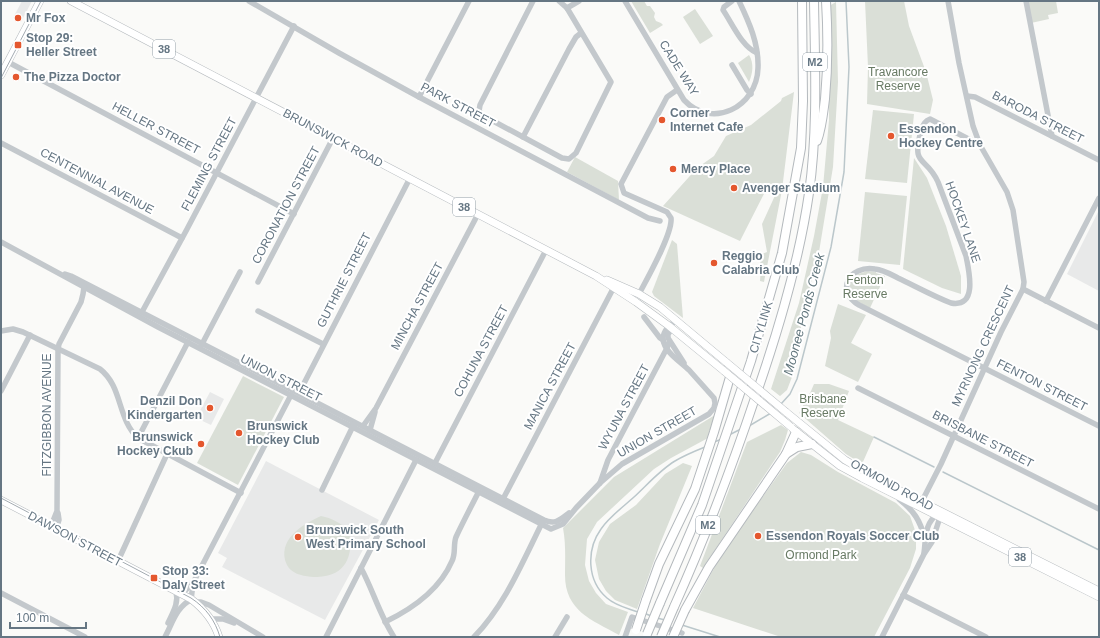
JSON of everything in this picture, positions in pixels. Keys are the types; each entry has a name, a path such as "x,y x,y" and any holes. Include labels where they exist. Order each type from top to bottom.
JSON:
{"highway":[{"name":"CITYLINK","path":"646,636 702,505 760,333 782,253 801,148 803,101 802,1"},
{"name":"CITYLINK","path":"662,637 696,557 740,443 775,340 794,268 809,194 814,147 814,1"},
{"path":"814,147 822,128 826,87 828,43 826,1"},
{"path":"635,634 659,564 692,495 706,459 726,395 727,374"},
{"path":"726,395 742,381"},
{"path":"673,637 685,610 709,567 786,454 794,430"},
{"path":"786,454 796,447 812,444"}],"main road":[{"path":"1,75 40,1"},
{"name":"BRUNSWICK ROAD","path":"71,1 615,286 671,327"},
{"name":"BRUNSWICK ROAD","path":"615,286 640,294 674,317"},
{"path":"636,302 640,294"},
{"name":"ORMOND ROAD","path":"674,317 726,362 742,381 794,430 840,466 891,493 920,504"},
{"name":"ORMOND ROAD","path":"671,327 727,374 742,381 798,422 845,460 939,515 1099,597"},
{"path":"794,430 798,422"},
{"name":"DAWSON STREET","path":"1,500 179,593"},
{"name":"ORMOND ROAD","path":"939,515 1099,591"},
{"path":"179,593 193,601 206,612 211,619 219,637"}],"street":[{"name":"PARK STREET","path":"249,1 419,97 648,218 660,220"},
{"path":"419,97 469,1"},
{"name":"PARK STREET","path":"533,1 480,105 479,111 482,115 562,158 569,159 576,153 611,82 581,33"},
{"path":"523,137 569,49 576,37 581,33 567,8 559,1"},
{"path":"567,8 579,1"},
{"name":"CADE WAY","path":"625,1 677,90 691,108 706,114 722,114 736,107 746,100 751,94"},
{"path":"732,1 724,7 723,10 750,51 757,54"},
{"path":"732,65 746,90 751,94 756,84 758,69 757,54 755,40 748,19 738,1"},
{"name":"MYRNONG CRESCENT","path":"920,504 954,436 1024,282 1012,205 1007,192 980,145 973,126 948,1"},
{"path":"1026,1 1052,136"},
{"name":"FLEMING STREET","path":"142,312 294,26"},
{"name":"HELLER STREET","path":"8,62 294,214"},
{"path":"640,294 658,258 672,220 670,215 624,193 621,184 667,97 677,90"},
{"name":"BARODA STREET","path":"967,96 975,97 1099,160"},
{"name":"HOCKEY LANE","path":"868,310 854,302 849,295 847,287 852,275 857,271 864,269 875,269 887,272 951,303 961,303 966,299 969,294 969,273 966,256 936,176 920,160 918,145 924,123 930,120 980,145"},
{"name":"CORONATION STREET","path":"258,282 333,138"},
{"name":"CENTENNIAL AVENUE","path":"1,143 182,238"},
{"name":"GUTHRIE STREET","path":"299,393 410,178"},
{"path":"1046,301 1099,198"},
{"name":"MINCHA STREET","path":"363,426 376,408 478,214"},
{"name":"UNION STREET","path":"1,242 188,342 201,346 299,393 416,460 503,499 551,529 561,526 600,483 622,464 711,413 714,408 714,398 688,370"},
{"name":"COHUNA STREET","path":"434,463 546,250"},
{"name":"UNION STREET","path":"58,272 71,276 142,312 291,395 354,425 363,426 434,463 463,481 478,493 543,523"},
{"path":"201,346 240,272"},
{"name":"MANICA STREET","path":"503,499 615,286"},
{"name":"FITZGIBBON AVENUE","path":"81,302 84,294 84,287"},
{"path":"1022,289 1099,328"},
{"name":"FITZGIBBON AVENUE","path":"54,527 57,511 58,349 59,344 81,302 89,290"},
{"name":"FENTON STREET","path":"868,310 1099,426"},
{"path":"258,311 323,344"},
{"path":"644,317 660,338 666,341"},
{"path":"674,317 671,327 664,334 666,341 688,370"},
{"path":"1,331 13,330 30,335 100,369 112,382 127,424 138,438 241,493"},
{"path":"1,391 30,335"},
{"name":"WYUNA STREET","path":"600,483 608,460 667,348 666,341"},
{"path":"138,438 188,342"},
{"path":"667,348 688,370"},
{"name":"BRISBANE STREET","path":"858,388 1099,509"},
{"path":"161,637 177,604 179,593 185,591 194,581 291,395"},
{"name":"MINCHA STREET","path":"370,430 376,408"},
{"path":"322,490 354,425"},
{"path":"118,561 167,454"},
{"path":"326,637 416,460"},
{"path":"385,622 403,612 421,599 441,579 453,559 454,542 456,536 478,493"},
{"path":"891,493 910,508 922,526 925,539"},
{"path":"924,554 927,528 939,515"},
{"path":"882,637 924,554 932,542 939,515"},
{"path":"474,637 498,607 543,523"},
{"path":"361,568 385,622 394,637"},
{"path":"193,601 194,581"},
{"path":"1,593 85,637"},
{"path":"903,595 986,637"},
{"path":"165,637 182,607 186,602 193,601 209,605 247,629 263,637"},
{"path":"555,637 567,617"},
{"path":"625,637 632,617 682,633"},
{"path":"211,619 223,620 247,629"}],"shaded area":[{"path":"22,1 32,1 21,22 13,18"},
{"path":"1098,212 1099,213 1099,291 1067,274"},
{"name":"Denzil Don Kindergarten","path":"210,392 224,399 211,425 196,418"},
{"name":"Brunswick South West Primary School","path":"266,461 379,520 325,620 222,567 227,558 218,553"}],"green space":[{"path":"631,1 644,1 655,13 654,17 656,21 663,25 650,33"},
{"name":"Travancore Reserve","path":"865,1 904,1 909,26 926,72 933,100 930,114 867,104 868,67"},
{"path":"1026,1 1056,1 1058,13 1048,15 1049,19 1031,23"},
{"path":"836,2 838,82 833,167 819,252 802,319 798,352 787,390 780,396 771,389 799,303 823,187 829,120 829,6"},
{"path":"695,9 713,36 700,44 683,17"},
{"path":"749,55 752,61 752,68 749,82 738,63"},
{"path":"794,92 782,190 764,282 760,281 761,266 759,255 767,252 762,224 778,189 769,184 740,241 663,206 697,168 714,156 726,136 751,125 781,101 782,98"},
{"name":"Essendon Hockey Centre","path":"873,110 914,114 907,183 865,179"},
{"path":"575,157 618,181 619,200 567,172"},
{"path":"914,158 927,178 946,226 961,276 961,294 942,288 903,269"},
{"path":"865,192 907,196 900,265 858,261"},
{"path":"672,240 677,244 683,318 654,296 652,292"},
{"name":"Fenton Reserve","path":"868,271 876,272 885,276 870,308 855,299 849,288 850,282 854,276"},
{"path":"838,304 866,315 851,343 872,354 858,382 825,366 831,338 830,331"},
{"name":"Brunswick Hockey Club","path":"243,376 284,397 238,485 197,463"},
{"name":"Brisbane Reserve","path":"814,384 829,384 849,391 838,420 874,437 862,464 846,454 799,413"},
{"path":"715,415 708,438 654,469 597,522 587,539 585,565 589,581 596,593 606,604 628,612 619,635 582,613 575,606 570,597 566,587 563,528 614,477"},
{"path":"781,425 788,430 780,452 703,568 700,566 747,442"},
{"name":"Ormond Park","path":"801,452 811,455 838,472 896,503 910,516 916,533 916,549 910,568 874,637 781,637 693,608 721,555 787,463"},
{"path":"683,463 692,466 660,544 637,609 615,600 606,591 599,579 595,560 599,542 610,524 636,505 665,474"},
{"path":"321,516 336,521 349,530 349,556 341,569 327,576 311,577 297,574 290,569 285,561 284,552 286,545 295,532 301,527"}],"waterway":[{"name":"Moonee Ponds Creek","path":"781,404 790,394 797,379 831,247 844,172 849,67 846,1"},
{"name":"Moonee Ponds Creek","path":"749,426 771,413"},
{"name":"Moonee Ponds Creek","path":"729,435 741,429"},
{"path":"874,437 934,467"},
{"name":"Moonee Ponds Creek","path":"714,442 722,439"},
{"name":"Moonee Ponds Creek","path":"638,612 610,601 600,591 592,574 591,565 591,556 596,537 608,520 664,469 682,457 705,447"},
{"path":"943,472 1099,550"},
{"name":"Moonee Ponds Creek","path":"644,613 651,616"},
{"name":"Moonee Ponds Creek","path":"657,618 665,620"},
{"name":"Moonee Ponds Creek","path":"682,625 720,637"}],"tram line":[{"path":"1,78 41,1"},
{"path":"1,498 191,598 209,615 220,637"}],"place":[{"name":"Mr Fox","path":"18,18"},
{"name":"Stop 29: Heller Street","path":"18,45"},
{"name":"The Pizza Doctor","path":"16,77"},
{"name":"Corner Internet Cafe","path":"662,120"},
{"name":"Essendon Hockey Centre","path":"891,136"},
{"name":"Mercy Place","path":"673,169"},
{"name":"Avenger Stadium","path":"734,188"},
{"name":"Reggio Calabria Club","path":"714,263"},
{"name":"Denzil Don Kindergarten","path":"210,408"},
{"name":"Brunswick Hockey Club","path":"239,433"},
{"name":"Brunswick Hockey Ckub","path":"201,444"},
{"name":"Essendon Royals Soccer Club","path":"758,536"},
{"name":"Brunswick South West Primary School","path":"298,537"},
{"name":"Stop 33: Daly Street","path":"154,578"}]}
